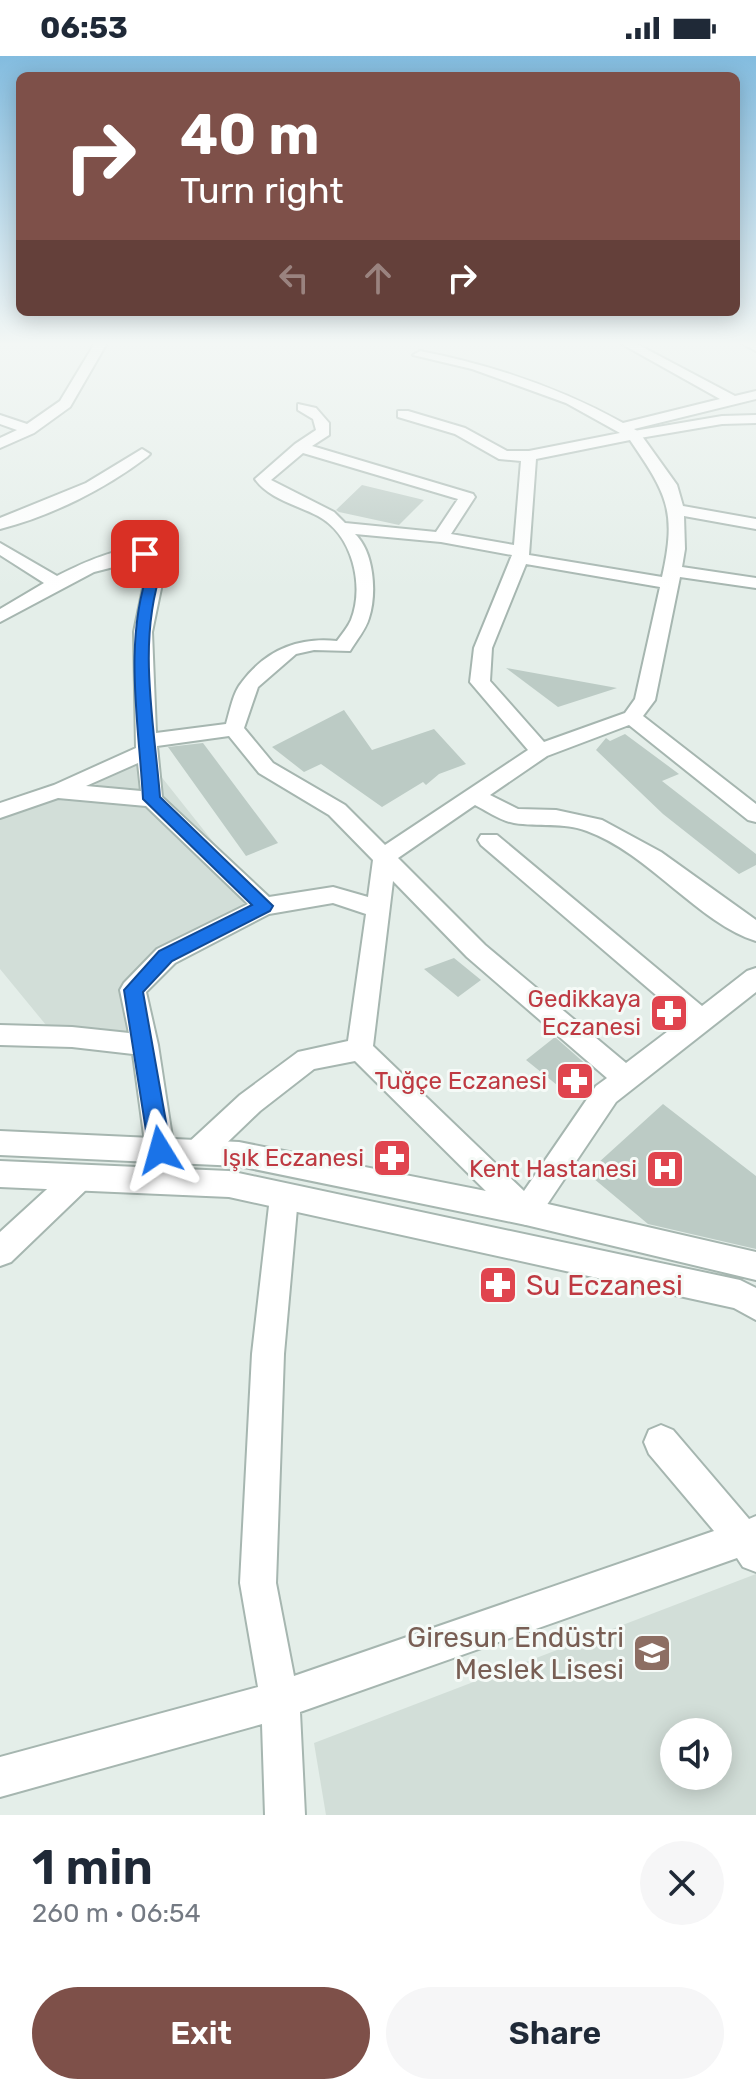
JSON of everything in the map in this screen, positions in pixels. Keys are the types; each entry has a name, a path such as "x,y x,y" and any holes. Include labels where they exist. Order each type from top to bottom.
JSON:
{"street":[{"path":"16,425 29,430"},
{"path":"0,444 36,425"},
{"path":"234,729 249,685 259,676 289,650 314,644 343,647 360,619 365,589 357,545 328,515 269,487 263,479 300,447 324,432 323,425"},
{"path":"440,425 460,431 504,456 529,456 649,425"},
{"path":"360,1049 385,856 540,751 632,717 645,700 677,549 676,510 669,485 628,431 617,425"},
{"path":"628,431 679,425"},
{"path":"300,447 467,497 441,537"},
{"path":"0,524 72,495 129,465 142,454"},
{"path":"529,456 521,555 483,648 480,682 540,751"},
{"path":"676,510 756,524"},
{"path":"339,527 441,537 521,555 672,577 756,583"},
{"path":"0,548 56,583"},
{"path":"0,617 56,583 122,555 145,554 156,569 147,593 141,654 152,799"},
{"path":"632,717 755,811"},
{"path":"0,811 57,791 147,746 234,729"},
{"path":"234,729 266,768 337,810 476,951 626,1079"},
{"path":"57,791 152,799 264,906"},
{"path":"475,796 514,816 556,817 594,825 653,858 721,910 756,932"},
{"path":"489,840 702,1020"},
{"path":"160,1150 145,1045 133,990 166,956 264,906 333,895 378,909"},
{"path":"526,1212 606,1094 756,978"},
{"path":"0,1035 72,1037 145,1045"},
{"path":"198,1152 250,1103 307,1060 360,1049"},
{"path":"360,1049 526,1212"},
{"path":"0,1143 239,1154 526,1212 756,1266"},
{"path":"0,1174 229,1184 740,1295 756,1305"},
{"path":"0,1252 79,1178"},
{"path":"284,1197 268,1354 258,1583 280,1700 285,1815"},
{"path":"0,1777 280,1700 752,1542 661,1442"}],"shaded area":[{"path":"148,760 264,906 134,990 145,1045 55,1036 0,969 0,810"},
{"name":"Giresun Endüstri Meslek Lisesi","path":"756,1574 756,1815 326,1815 314,1743"}],"building":[{"path":"362,485 424,500 399,525 336,510"},
{"path":"506,668 617,688 558,707"},
{"path":"344,710 372,750 434,729 466,764 439,774 426,785 423,782 382,807 321,764 304,772 272,747"},
{"path":"625,734 679,774 662,781 756,854 756,865 739,874 663,814 596,750 606,738 610,741"},
{"path":"203,743 278,843 246,856 168,747"},
{"path":"454,958 481,980 458,997 424,969"},
{"path":"555,1037 589,1067 562,1089 526,1060"},
{"name":"Kent Hastanesi","path":"663,1104 756,1176 756,1249 648,1224 587,1173"}],"place":[{"name":"Gedikkaya Eczanesi","path":"669,1013"},
{"name":"Tuğçe Eczanesi","path":"575,1081"},
{"name":"Işık Eczanesi","path":"392,1158"},
{"name":"Kent Hastanesi","path":"665,1169"},
{"name":"Su Eczanesi","path":"498,1285"},
{"name":"Giresun Endüstri Meslek Lisesi","path":"652,1653"}],"route":[{"path":"145,554 156,569 147,593 141,654 152,799 264,906 166,956 133,990 145,1045 160,1150"}]}
